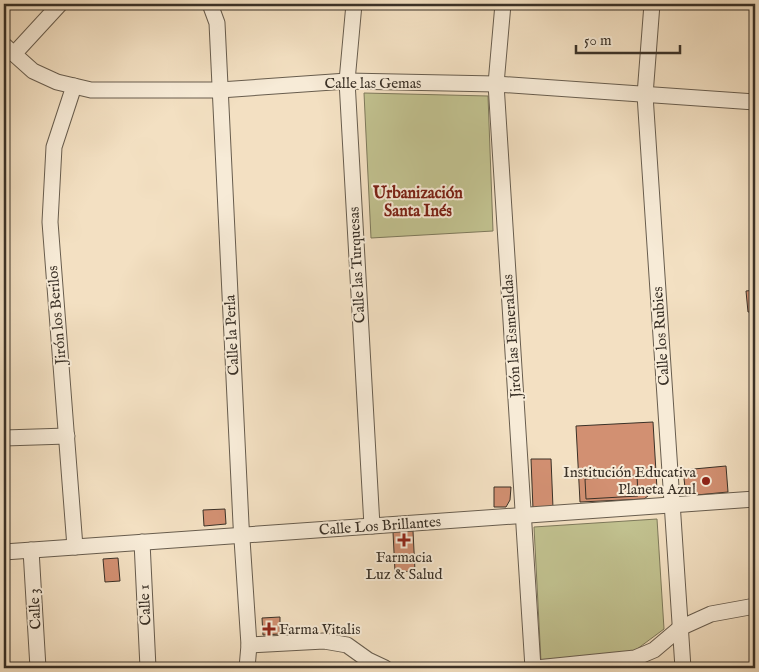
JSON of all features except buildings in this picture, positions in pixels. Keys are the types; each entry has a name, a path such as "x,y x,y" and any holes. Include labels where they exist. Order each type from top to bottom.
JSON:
{"street":[{"path":"9,50 60,4"},
{"name":"Calle la Perla","path":"210,4 217,23 249,645 247,668"},
{"name":"Calle las Turquesas","path":"354,4 347,81 372,526"},
{"name":"Jirón las Esmeraldas","path":"504,4 496,84 534,668"},
{"name":"Calle los Rubies","path":"652,4 645,95 683,668"},
{"name":"Calle las Gemas","path":"9,50 33,71 57,82 91,90 220,90 347,81 496,84 755,102"},
{"name":"Jirón los Berilos","path":"74,86 54,147 50,222 75,547"},
{"path":"4,438 67,436"},
{"name":"Calle Los Brillantes","path":"4,552 755,499"},
{"name":"Calle 1","path":"142,542 148,668"},
{"name":"Calle 3","path":"31,550 38,668"},
{"path":"534,668 635,658 654,650 680,628 711,614 755,606"},
{"path":"249,645 324,641 347,645 368,660 385,668"}],"green space":[{"path":"364,93 488,96 493,231 371,238"},
{"path":"657,519 664,629 629,655 541,662 534,527"}],"place":[{"name":"Institución Educativa Planeta Azul","path":"706,481"},
{"name":"Farmacia Luz & Salud","path":"404,540"},
{"name":"Farma Vitalis","path":"269,629"}],"district":[{"name":"Urbanización Santa Inés","path":"418,203"}]}
